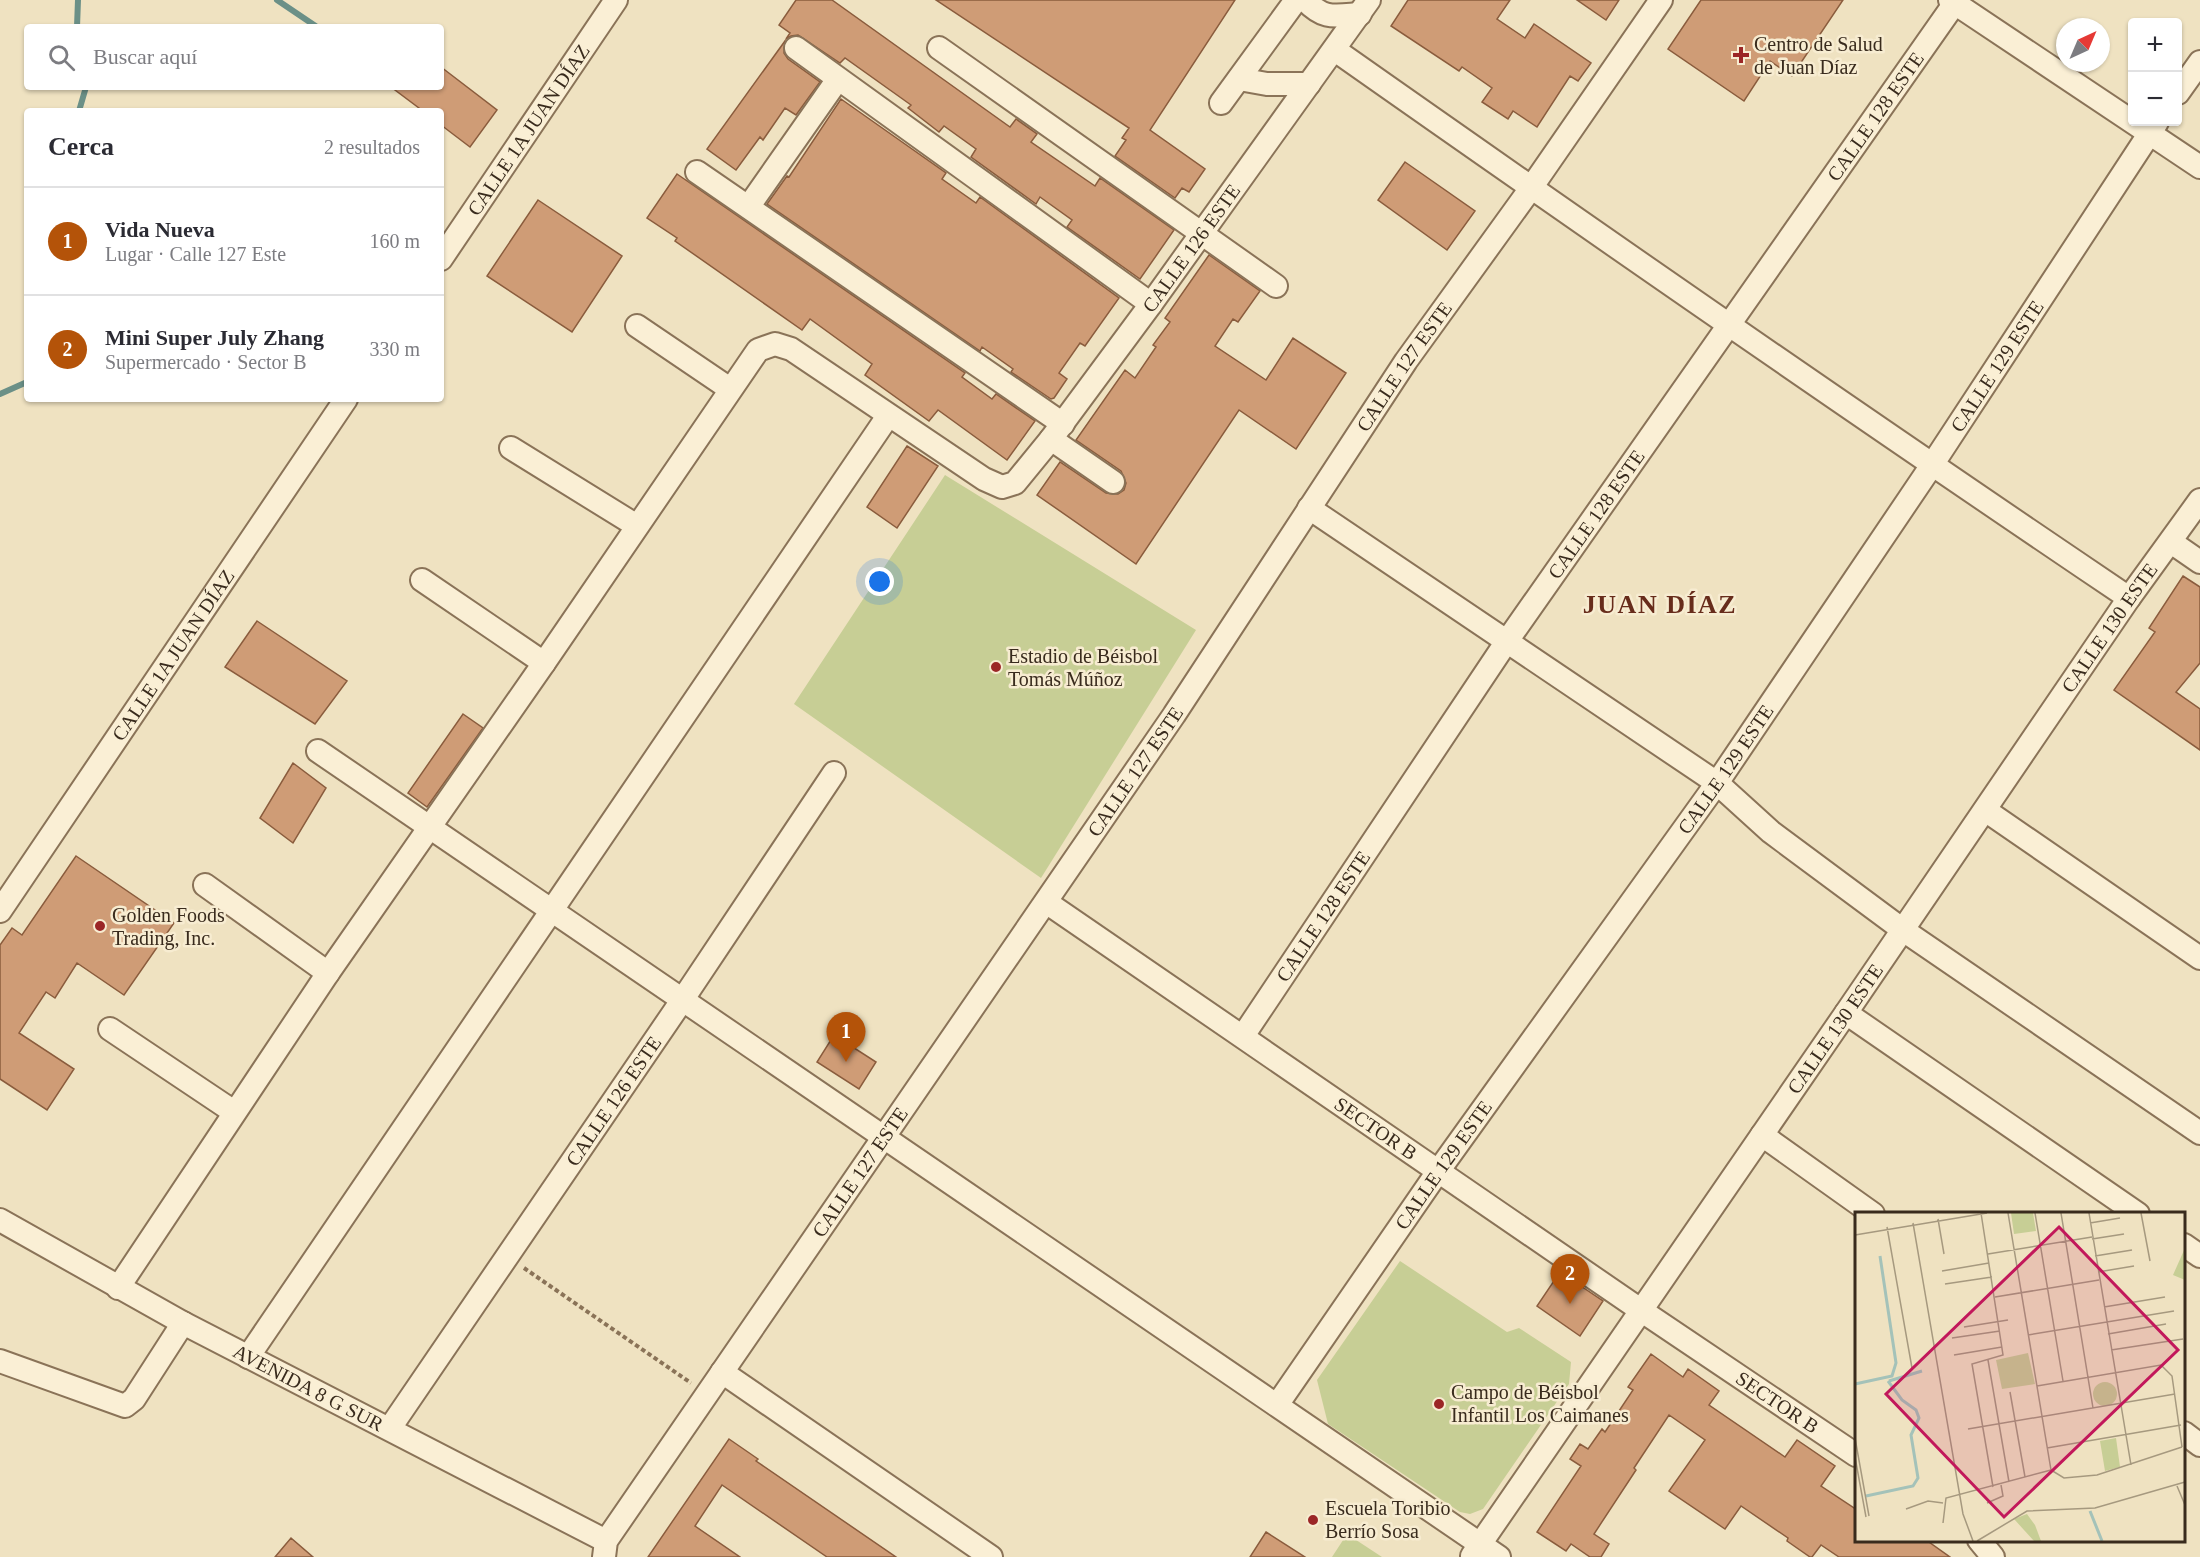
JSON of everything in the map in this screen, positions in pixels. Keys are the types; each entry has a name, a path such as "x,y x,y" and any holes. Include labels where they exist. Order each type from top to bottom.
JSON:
{"street":[{"name":"CALLE 1A JUAN DÍAZ","path":"444,255 616,0"},
{"path":"1221,104 1296,0"},
{"path":"1305,0 1318,13 1331,16 1364,7"},
{"name":"CALLE 127 ESTE","path":"605,1549 722,1372 1174,715 1406,361 1531,188 1661,0"},
{"path":"1954,1 2153,127 2200,167"},
{"name":"CALLE 128 ESTE","path":"1243,1036 1507,641 1954,1"},
{"name":"CALLE 126 ESTE","path":"888,416 984,479 1002,487 1015,483 1057,432 1151,304 1364,7"},
{"path":"796,48 1151,304"},
{"path":"939,48 1276,285"},
{"path":"1335,50 1932,465 2129,598"},
{"path":"2182,87 2200,62"},
{"path":"749,206 838,79"},
{"path":"1239,79 1267,84 1309,84"},
{"name":"CALLE 129 ESTE","path":"1277,1405 1439,1170 1717,783 1932,465 2153,127"},
{"path":"697,172 749,206 1057,432 1113,482"},
{"path":"637,326 730,389"},
{"path":"118,1288 328,973 430,829 730,389 758,350 775,344 791,349 888,416 248,1357"},
{"name":"CALLE 1A JUAN DÍAZ","path":"0,911 344,402"},
{"path":"511,448 637,526"},
{"name":"CALLE 130 ESTE","path":"1476,1550 1846,1014 2129,598 2200,500"},
{"path":"1309,508 1717,783 1771,832 1903,930 2200,1132"},
{"path":"2171,542 2200,562"},
{"path":"422,580 544,663"},
{"path":"318,751 1277,1405 1476,1550 1499,1557"},
{"name":"CALLE 126 ESTE","path":"390,1428 683,999 834,773"},
{"path":"1985,810 2200,958"},
{"path":"205,885 328,973"},
{"name":"SECTOR B","path":"1046,902 1642,1311 1855,1454"},
{"path":"1846,1014 2135,1212"},
{"path":"110,1029 234,1112"},
{"path":"1762,1135 1870,1212"},
{"name":"AVENIDA 8 G SUR","path":"0,1220 183,1323 390,1428 605,1549"},
{"path":"2185,1246 2200,1256"},
{"path":"0,1361 125,1406 134,1399 183,1323"},
{"path":"722,1372 991,1557"},
{"path":"2185,1434 2200,1445"},
{"path":"1981,1542 1993,1557"}],"path":[{"path":"507,1255 707,1394"}],"green space":[{"name":"Estadio de Béisbol Tomás Múñoz","path":"945,475 1196,630 1041,878 794,704"},
{"name":"Campo de Béisbol Infantil Los Caimanes","path":"1400,1261 1507,1332 1519,1328 1571,1362 1569,1384 1483,1509 1470,1514 1460,1512 1328,1424 1317,1380"},
{"path":"1347,1534 1382,1557 1332,1557"}],"building":[{"path":"796,0 832,0 1010,127 1016,119 1037,134 1031,142 1095,186 1100,178 1174,230 1140,279 1067,227 1072,220 1040,197 1036,204 971,157 976,149 944,126 939,132 908,108 911,105 845,58 840,63 798,35 786,39 790,33 779,25"},
{"path":"936,0 1235,0 1150,130 1205,169 1189,192 1182,188 1175,198 1115,156 1126,140 1122,138 1129,128"},
{"path":"1408,0 1510,0 1497,19 1525,38 1534,24 1591,63 1578,81 1570,76 1537,127 1513,111 1508,119 1482,102 1492,88 1462,67 1459,71 1391,26"},
{"path":"1577,0 1619,0 1606,20"},
{"name":"Centro de Salud de Juan Díaz","path":"1701,0 1843,0 1792,76 1770,61 1744,101 1668,49"},
{"path":"785,41 784,53 788,59 820,82 796,115 785,108 763,140 760,137 736,170 707,149"},
{"path":"444,69 497,110 470,147 444,127 444,108 419,108 395,90 444,90"},
{"path":"841,99 946,173 942,179 976,203 980,197 1119,298 1085,346 1080,343 1059,373 1067,379 1054,398 1051,399 1011,372 1013,369 982,347 980,351 767,204 787,176 789,177"},
{"path":"1405,162 1475,211 1447,250 1378,200"},
{"path":"677,174 965,373 962,377 992,399 996,394 1035,421 1007,460 938,410 929,421 865,375 872,364 810,319 802,330 675,241 677,238 647,218"},
{"path":"538,200 622,256 572,332 487,276"},
{"path":"1209,255 1260,291 1238,322 1233,319 1215,346 1266,380 1293,338 1346,373 1296,449 1239,410 1136,564 1037,495 1060,462 1106,493 1118,494 1124,490 1126,483 1121,471 1076,440 1125,370 1135,378 1156,347 1153,345 1170,322 1165,318"},
{"path":"907,446 938,466 897,528 867,507"},
{"path":"2183,576 2200,587 2200,663 2176,692 2200,709 2200,750 2114,690 2155,632 2149,628"},
{"path":"257,621 347,681 315,724 225,667"},
{"path":"463,714 483,728 427,807 408,793"},
{"path":"293,763 326,788 293,843 260,818"},
{"path":"76,856 174,923 124,995 77,963 55,998 46,992 19,1033 74,1069 47,1110 0,1079 0,945 12,928 22,935"},
{"path":"834,1035 876,1062 859,1089 817,1062"},
{"path":"1560,1272 1603,1301 1580,1336 1537,1306"},
{"path":"1651,1354 1683,1377 1688,1369 1719,1391 1709,1405 1785,1457 1797,1440 1835,1466 1821,1486 1855,1509 1855,1542 1929,1542 1950,1557 1839,1557 1821,1545 1810,1557 1787,1541 1788,1538 1741,1506 1725,1529 1669,1491 1705,1440 1669,1415 1594,1534 1609,1544 1601,1557 1590,1557 1571,1544 1566,1551 1537,1532 1581,1466 1570,1459 1580,1444 1588,1449 1602,1429 1605,1432 1633,1390 1628,1387"},
{"path":"729,1439 758,1459 756,1461 896,1557 827,1557 722,1485 695,1526 740,1557 648,1557"},
{"path":"1266,1532 1305,1557 1250,1557"},
{"path":"291,1538 313,1557 275,1557"}],"waterway":[{"path":"77,24 78,0"},
{"path":"277,0 313,24"},
{"path":"80,108 85,90"},
{"path":"0,394 24,383"}],"place":[{"name":"Centro de Salud de Juan Díaz","path":"1741,55"},
{"name":"Estadio de Béisbol Tomás Múñoz","path":"996,667"},
{"name":"Golden Foods Trading, Inc.","path":"100,926"},
{"name":"Vida Nueva","path":"846,1062"},
{"name":"Mini Super July Zhang","path":"1570,1304"},
{"name":"Campo de Béisbol Infantil Los Caimanes","path":"1439,1404"},
{"name":"Escuela Toribio Berrío Sosa","path":"1313,1520"}],"district":[{"name":"JUAN DÍAZ","path":"1660,604"}]}
